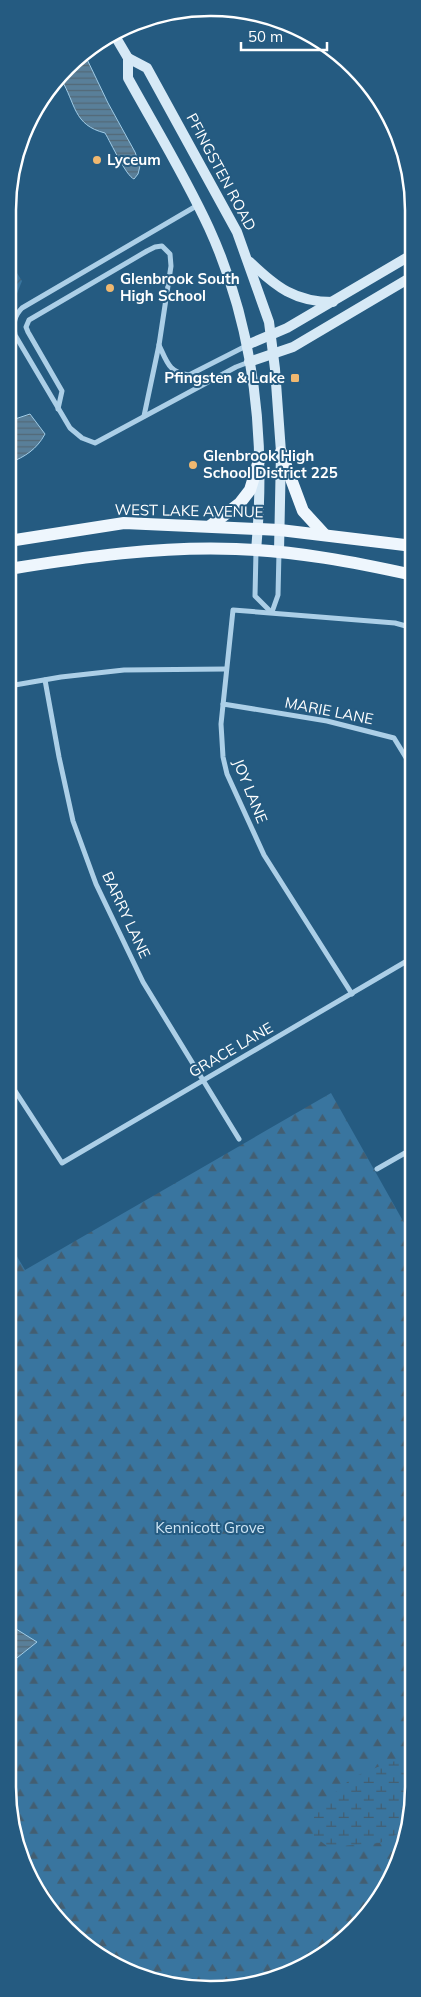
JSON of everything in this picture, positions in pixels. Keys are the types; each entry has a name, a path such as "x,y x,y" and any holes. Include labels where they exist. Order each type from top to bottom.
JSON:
{"main road":[{"name":"PFINGSTEN ROAD","path":"117,40 128,58 128,78 198,205 230,282 247,345 258,411 260,458 256,551"},
{"name":"PFINGSTEN ROAD","path":"128,58 147,68 221,199 238,232 269,322 281,452 279,552"},
{"path":"247,259 270,282 288,293 306,300 334,302"},
{"path":"247,345 334,302 405,259"},
{"path":"249,362 293,347 405,281"},
{"path":"281,452 303,512 325,535"},
{"path":"210,526 240,503 250,490 260,458"},
{"name":"WEST LAKE AVENUE","path":"16,540 124,523 258,528 405,545"},
{"path":"16,568 92,557 179,550 236,549 342,559 405,573"}],"street":[{"path":"16,317 22,308 198,205"},
{"path":"58,409 62,391 28,332 26,327 29,320 147,251 162,246 167,249 172,259 159,346 144,416"},
{"path":"16,336 58,409 75,434 95,444 144,416 249,362"},
{"path":"159,346 170,368 179,374 189,375 247,345"},
{"name":"PFINGSTEN ROAD","path":"256,551 255,596 272,612 278,595 279,552"},
{"name":"JOY LANE","path":"272,612 233,610 221,724 223,757 227,774 264,855 352,994"},
{"path":"272,612 395,623 405,626"},
{"path":"16,685 124,670 226,669"},
{"name":"BARRY LANE","path":"45,680 73,821 96,884 144,982 239,1140"},
{"name":"MARIE LANE","path":"223,704 326,721 394,738 405,756"},
{"name":"GRACE LANE","path":"16,1092 62,1163 405,962"},
{"path":"377,1169 405,1153"}],"green space":[{"path":"16,274 22,281 16,296"},
{"name":"Kennicott Grove","path":"331,1093 405,1225 405,1786 403,1812 398,1837 390,1861 379,1884 365,1905 329,1941 308,1955 285,1966 248,1977 210,1981 173,1977 136,1966 113,1955 92,1941 64,1915 42,1884 31,1861 20,1824 16,1786 16,1255 25,1270"},
{"path":"405,1760 403,1812 399,1833 380,1843 328,1847 314,1836 312,1826 316,1809 353,1777 390,1762"}],"shaded area":[{"path":"87,60 135,152 140,166 138,174 134,179 123,166 105,133 87,125 81,119 63,83"},
{"path":"30,414 45,434 30,452 16,460 16,419"},
{"path":"16,1629 37,1642 16,1659"}],"place":[{"name":"Lyceum","path":"97,160"},
{"name":"Glenbrook South High School","path":"110,288"},
{"name":"Pfingsten & Lake","path":"295,378"},
{"name":"Glenbrook High School District 225","path":"193,465"}]}
